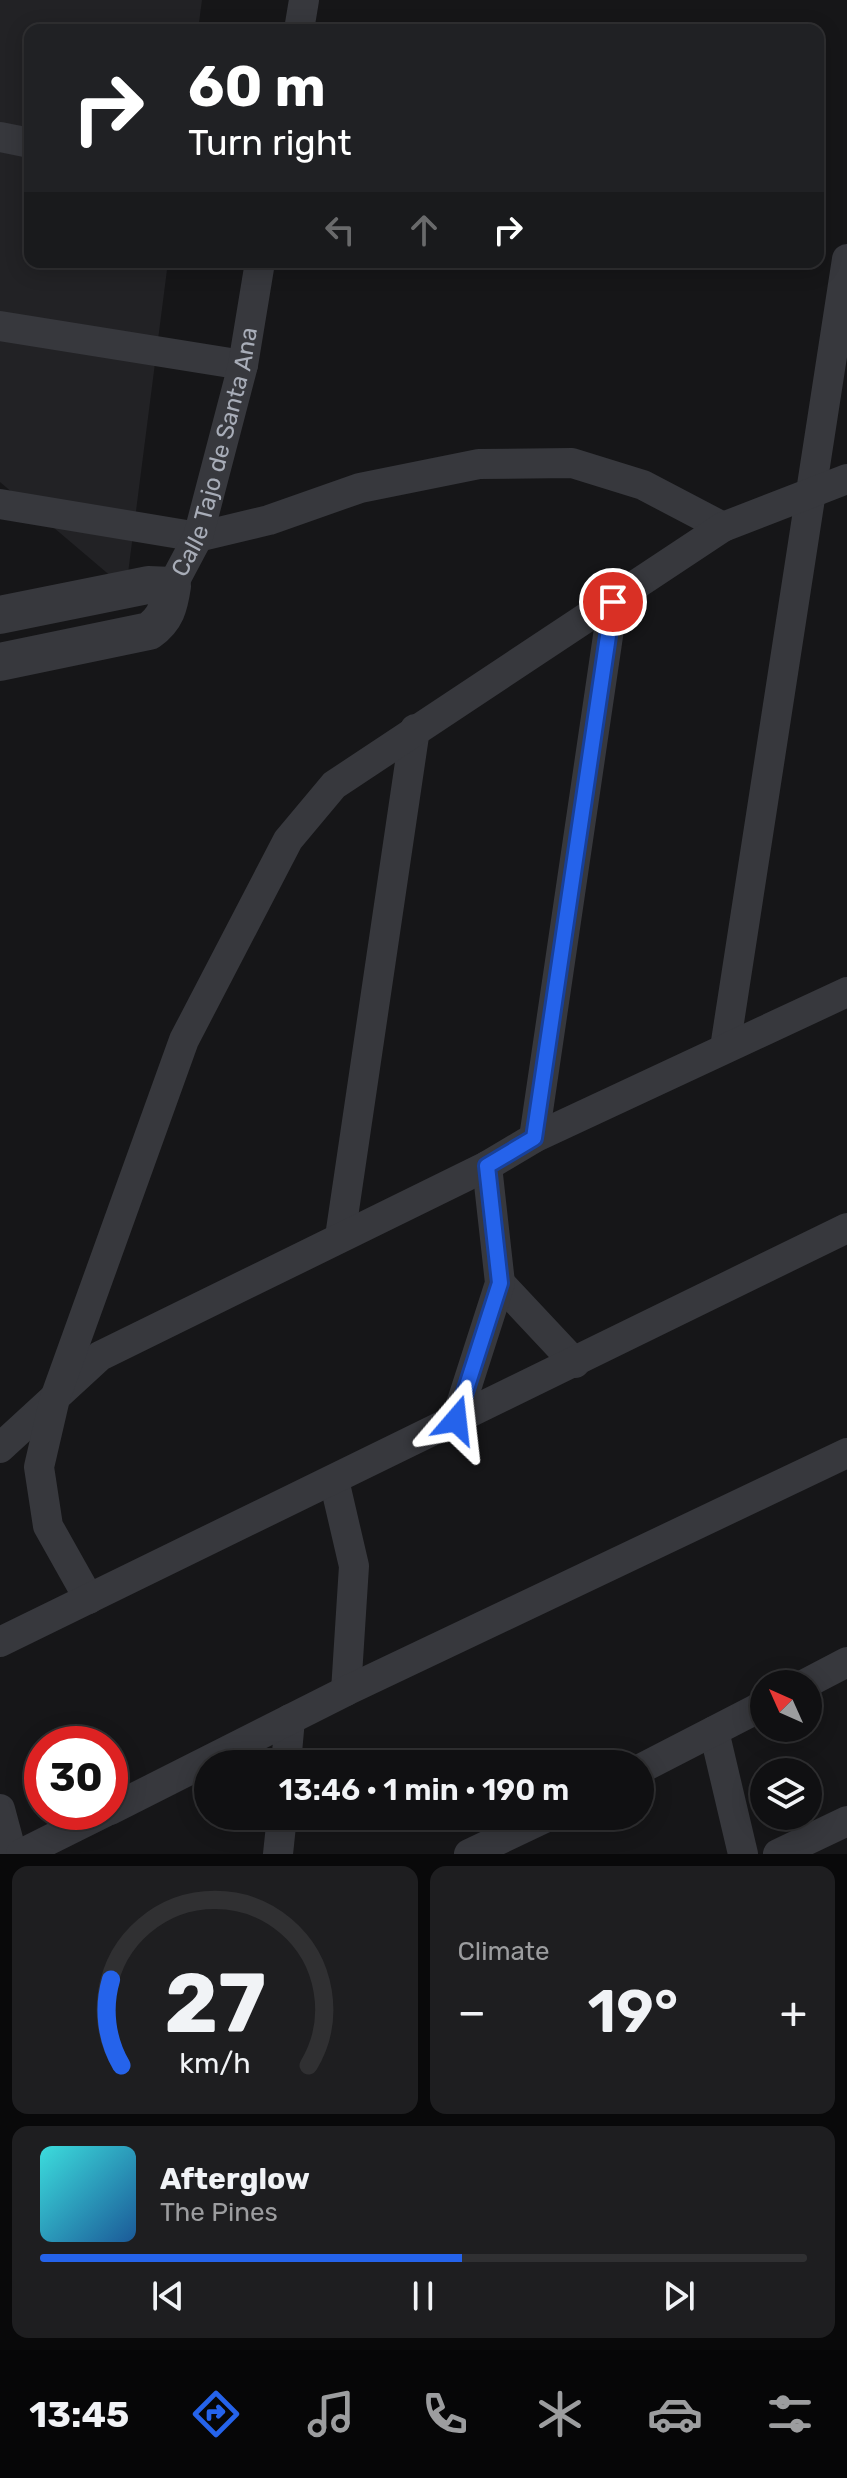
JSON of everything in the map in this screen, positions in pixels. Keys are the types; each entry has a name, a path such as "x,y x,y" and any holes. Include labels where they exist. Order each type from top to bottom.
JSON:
{"street":[{"path":"0,137 24,142"},
{"path":"725,1048 847,259"},
{"name":"Calle Tajo de Santa Ana","path":"0,662 149,631 168,610 172,586 198,537 243,365 259,268"},
{"path":"0,326 243,365"},
{"path":"0,504 198,537 269,520 360,488 479,464 572,463 643,485 723,527"},
{"path":"89,1599 48,1526 39,1467 55,1398 184,1040 288,840 334,785 723,527 847,479"},
{"path":"0,615 148,585 172,586"},
{"path":"534,1138 613,602"},
{"path":"340,1237 415,729"},
{"path":"0,1448 100,1356 487,1166 534,1138 847,992"},
{"path":"456,1420 500,1283 487,1166"},
{"path":"0,1642 847,1228"},
{"path":"500,1283 575,1363"},
{"path":"128,1801 346,1691 847,1453"},
{"path":"334,1480 354,1566 346,1691"},
{"path":"822,1675 847,1662"},
{"path":"654,1762 750,1712"},
{"path":"287,1750 290,1719"},
{"path":"714,1731 743,1854"},
{"path":"0,1809 12,1854"},
{"path":"778,1854 847,1821"},
{"path":"21,1854 70,1830"},
{"path":"278,1854 281,1830"},
{"path":"469,1854 520,1830"}],"shaded area":[{"path":"0,0 202,0 199,24 24,24 24,268 167,268 126,589 0,482"}],"route":[{"path":"456,1420 500,1283 487,1166 534,1138 613,602"}]}
